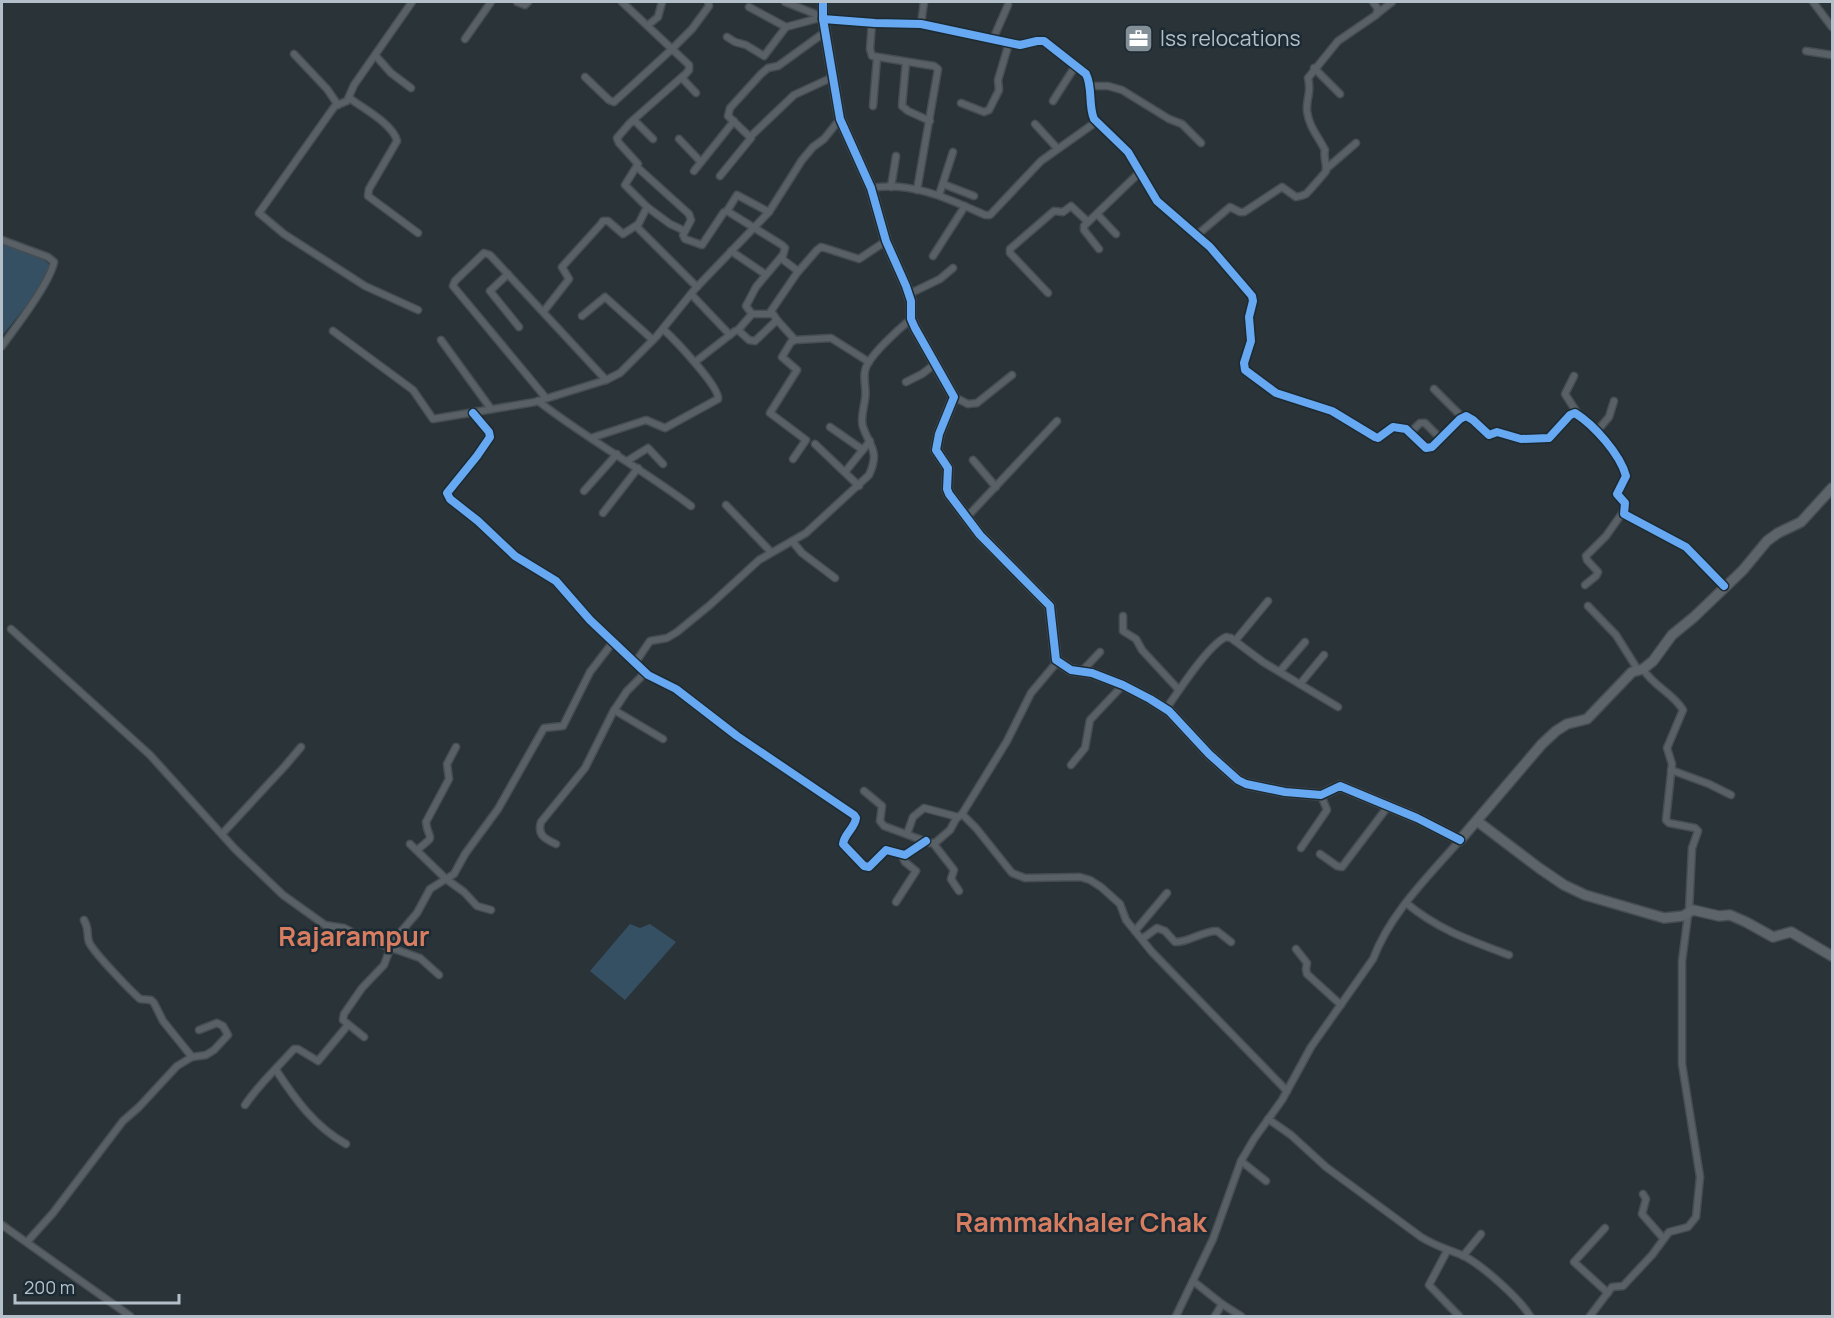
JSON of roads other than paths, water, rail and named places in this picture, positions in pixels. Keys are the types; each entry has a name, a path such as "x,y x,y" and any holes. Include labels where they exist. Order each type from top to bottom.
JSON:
{"street":[{"path":"412,2 354,85 349,98 344,104 332,110 259,213 284,234 364,286 418,310"},
{"path":"465,39 491,2"},
{"path":"517,2 525,5 528,2"},
{"path":"622,2 689,65 689,70 632,121 617,138 637,161 637,167 625,185 647,207 670,224 685,231"},
{"path":"648,25 658,17 662,2"},
{"path":"585,77 614,102 692,29 709,6 708,2"},
{"path":"785,2 823,18 872,23 921,24 1025,45 1034,41 1044,41 1086,74 1092,113 1096,122 1125,147 1157,201 1215,252 1253,299 1249,317 1251,341 1244,363 1247,372 1276,393 1332,411 1375,437 1380,437 1393,427 1402,428 1411,432 1426,448 1432,447 1462,417"},
{"path":"823,2 825,33 840,119 871,188 886,241 909,294 911,319 954,397 968,404 977,403 1012,375"},
{"path":"921,24 924,2"},
{"path":"1373,2 1378,9 1376,15"},
{"path":"1326,169 1323,159 1325,150 1311,128 1307,110 1311,88 1308,78 1341,38 1381,13 1392,2"},
{"path":"1813,2 1833,27"},
{"path":"993,39 1008,5"},
{"path":"750,7 786,27"},
{"path":"727,37 764,56 786,27 823,18"},
{"path":"872,23 870,49 872,56 934,66 938,69 917,190"},
{"path":"751,136 728,116 728,111 768,68 778,66 825,33"},
{"path":"960,103 984,112 989,110 999,90 998,80 1009,43"},
{"path":"1806,51 1833,54"},
{"path":"294,54 321,81 338,105"},
{"path":"375,55 391,73 411,88"},
{"path":"873,106 877,58"},
{"path":"906,62 902,106 930,121"},
{"path":"1053,101 1076,65"},
{"path":"1314,68 1340,94"},
{"path":"683,76 683,80 696,93"},
{"path":"720,176 750,141 751,136 794,95 833,77"},
{"path":"1089,86 1116,87 1128,93 1169,119 1182,124 1201,143"},
{"path":"349,98 386,125 397,141 369,189 368,196 418,233"},
{"path":"333,331 413,390 434,418 538,401 606,380 620,374 653,340 697,287 769,212 802,160 813,147 824,139 840,119"},
{"path":"632,121 638,123 653,139"},
{"path":"694,171 734,121"},
{"path":"871,188 891,186 917,190 939,195 990,215 1017,184 1058,148 1096,122"},
{"path":"1035,124 1058,148"},
{"path":"679,140 701,162"},
{"path":"1197,235 1226,209 1230,207 1244,212 1282,187 1296,197 1306,194 1324,175 1326,169 1356,143"},
{"path":"939,195 953,153"},
{"path":"891,186 896,156"},
{"path":"637,167 689,214 691,220 683,235 685,239 702,245 736,195 769,212"},
{"path":"1099,249 1084,230 1088,222 1140,172"},
{"path":"943,184 974,196"},
{"path":"933,256 964,206"},
{"path":"1048,293 1010,254 1010,249 1054,211 1063,212 1071,206 1088,222"},
{"path":"544,311 569,279 561,269 562,267 603,221 608,221 623,234 637,225 647,207"},
{"path":"727,211 784,247 782,256 765,274 746,308 752,314 772,314"},
{"path":"1097,214 1116,234"},
{"path":"637,225 640,233 697,287"},
{"path":"2,240 48,257 54,262 27,312 2,346"},
{"path":"772,314 774,306 798,271 820,248 859,259 886,241"},
{"path":"731,251 765,274"},
{"path":"546,398 453,286 455,281 484,253 490,255 544,311 606,380"},
{"path":"782,256 798,271"},
{"path":"909,294 940,279 953,268"},
{"path":"508,274 490,291 519,327"},
{"path":"691,294 730,335"},
{"path":"582,316 605,297 653,340"},
{"path":"695,363 738,330 752,314"},
{"path":"772,314 795,340"},
{"path":"638,660 650,641 667,638 677,632 759,560 771,552 795,545 806,532 869,475 874,450 862,421 866,391 865,370 869,362 911,319"},
{"path":"738,330 749,340 755,341 777,320"},
{"path":"591,438 646,420 660,428 665,428 715,401 719,396 695,363 663,329"},
{"path":"794,459 806,440 772,416 770,412 796,372 796,368 782,357 791,342 831,338 869,362"},
{"path":"441,340 491,409"},
{"path":"906,382 922,374 935,363"},
{"path":"1574,376 1565,394 1578,414 1615,453 1624,471 1625,480 1617,494 1625,503 1623,512 1606,536 1586,556 1598,572 1584,585"},
{"path":"1434,389 1462,417 1470,418 1489,435 1497,432 1524,440 1549,438 1570,415 1578,414"},
{"path":"954,397 939,434 936,450 948,468 949,494 980,535 1050,606 1054,655 1058,662 1071,670 1082,671 1124,685 1166,709 1238,780 1256,787 1321,795 1340,786 1389,806 1460,840"},
{"path":"1596,432 1609,417 1614,400"},
{"path":"538,401 691,506"},
{"path":"473,413 489,432 490,437 448,491 450,499 478,520 515,556 556,581 573,603 613,642 638,660 645,673 676,688 762,753 854,815 856,821 843,840 843,844 864,866 869,867 886,850 902,856 905,862 916,871 896,902"},
{"path":"967,517 1057,421"},
{"path":"1411,432 1420,423 1425,423 1440,438"},
{"path":"830,427 863,450"},
{"path":"845,472 870,441"},
{"path":"815,444 859,486"},
{"path":"627,461 648,448 663,464"},
{"path":"584,491 617,454"},
{"path":"973,460 996,487"},
{"path":"603,513 638,468"},
{"path":"1176,1317 1224,1211 1241,1161 1287,1090 1311,1047 1373,959 1379,943 1406,903 1523,766 1556,731 1567,724 1587,719 1632,672 1653,661 1676,630 1694,617 1751,562 1767,541 1801,522 1833,488"},
{"path":"726,506 771,552"},
{"path":"1623,512 1630,519 1661,532 1686,547 1725,586"},
{"path":"795,545 836,578"},
{"path":"1235,641 1269,601"},
{"path":"1588,606 1616,635 1640,669 1653,683 1675,699 1683,710 1667,748 1671,771 1666,809 1667,821 1695,828 1698,831 1691,851 1688,913 1682,961 1682,1064 1698,1158 1699,1187 1695,1220 1688,1227 1671,1230 1623,1286 1614,1286 1590,1317"},
{"path":"1123,616 1123,631 1136,639 1142,650 1179,690"},
{"path":"11,629 150,755 222,834 271,885 290,901 325,925 341,927 420,958 439,975"},
{"path":"1166,709 1220,640 1226,637 1338,706"},
{"path":"364,1037 343,1020 344,1014 362,988 384,965 393,941 417,913 430,889 453,874 498,809 544,728 563,726 590,672 613,642"},
{"path":"1280,671 1305,642"},
{"path":"1082,671 1100,652"},
{"path":"1299,684 1324,655"},
{"path":"902,856 950,831 1002,750 1031,693 1058,662"},
{"path":"556,844 542,837 541,822 585,768 614,710 627,691 645,673"},
{"path":"1071,765 1085,748 1090,720 1124,685"},
{"path":"614,710 663,739"},
{"path":"222,834 301,747"},
{"path":"417,850 430,839 426,822 449,779 447,764 456,747"},
{"path":"1671,771 1709,784 1731,795"},
{"path":"864,791 882,806 881,823 886,827 930,842 954,870 951,879 959,891"},
{"path":"1301,848 1327,810 1321,795"},
{"path":"1320,854 1342,867 1389,806"},
{"path":"907,834 913,817 924,808 960,815 996,850 1012,873 1025,878 1080,877 1090,880 1120,904 1126,920 1160,960 1287,1090"},
{"path":"1477,821 1539,868 1585,896 1658,917 1670,918 1695,910 1719,916 1730,915 1773,938 1791,932 1833,956"},
{"path":"411,844 477,906 491,910"},
{"path":"1135,931 1167,893"},
{"path":"1406,903 1423,917 1447,931 1509,955"},
{"path":"84,920 89,931 89,942 96,953 140,999 154,1002 163,1021 192,1057"},
{"path":"1142,939 1157,928 1165,931 1175,942 1217,931 1231,942"},
{"path":"1296,949 1307,963 1307,974 1341,1005"},
{"path":"27,1242 53,1213 123,1121 177,1066 192,1057 206,1055 228,1035 223,1026 217,1023 199,1030"},
{"path":"245,1105 256,1089 296,1049 315,1061 321,1060 348,1025"},
{"path":"276,1070 320,1127 346,1144"},
{"path":"1268,1119 1326,1167 1421,1237 1447,1251 1463,1256 1514,1296 1530,1317"},
{"path":"1241,1161 1266,1181"},
{"path":"1643,1194 1646,1199 1642,1214 1663,1238"},
{"path":"2,1225 130,1317"},
{"path":"1605,1228 1574,1262 1608,1293"},
{"path":"1463,1256 1481,1234"},
{"path":"1447,1251 1430,1285 1459,1317"},
{"path":"1193,1281 1241,1317"},
{"path":"1215,1317 1222,1304"}],"water":[{"path":"2,242 38,255 50,265 34,296 2,336"},
{"path":"630,924 640,928 650,924 676,942 625,1000 590,971"}],"place":[{"name":"Iss relocations","path":"1139,38"}],"district":[{"name":"Rajarampur","path":"354,935"},
{"name":"Rammakhaler Chak","path":"1081,1221"}]}
